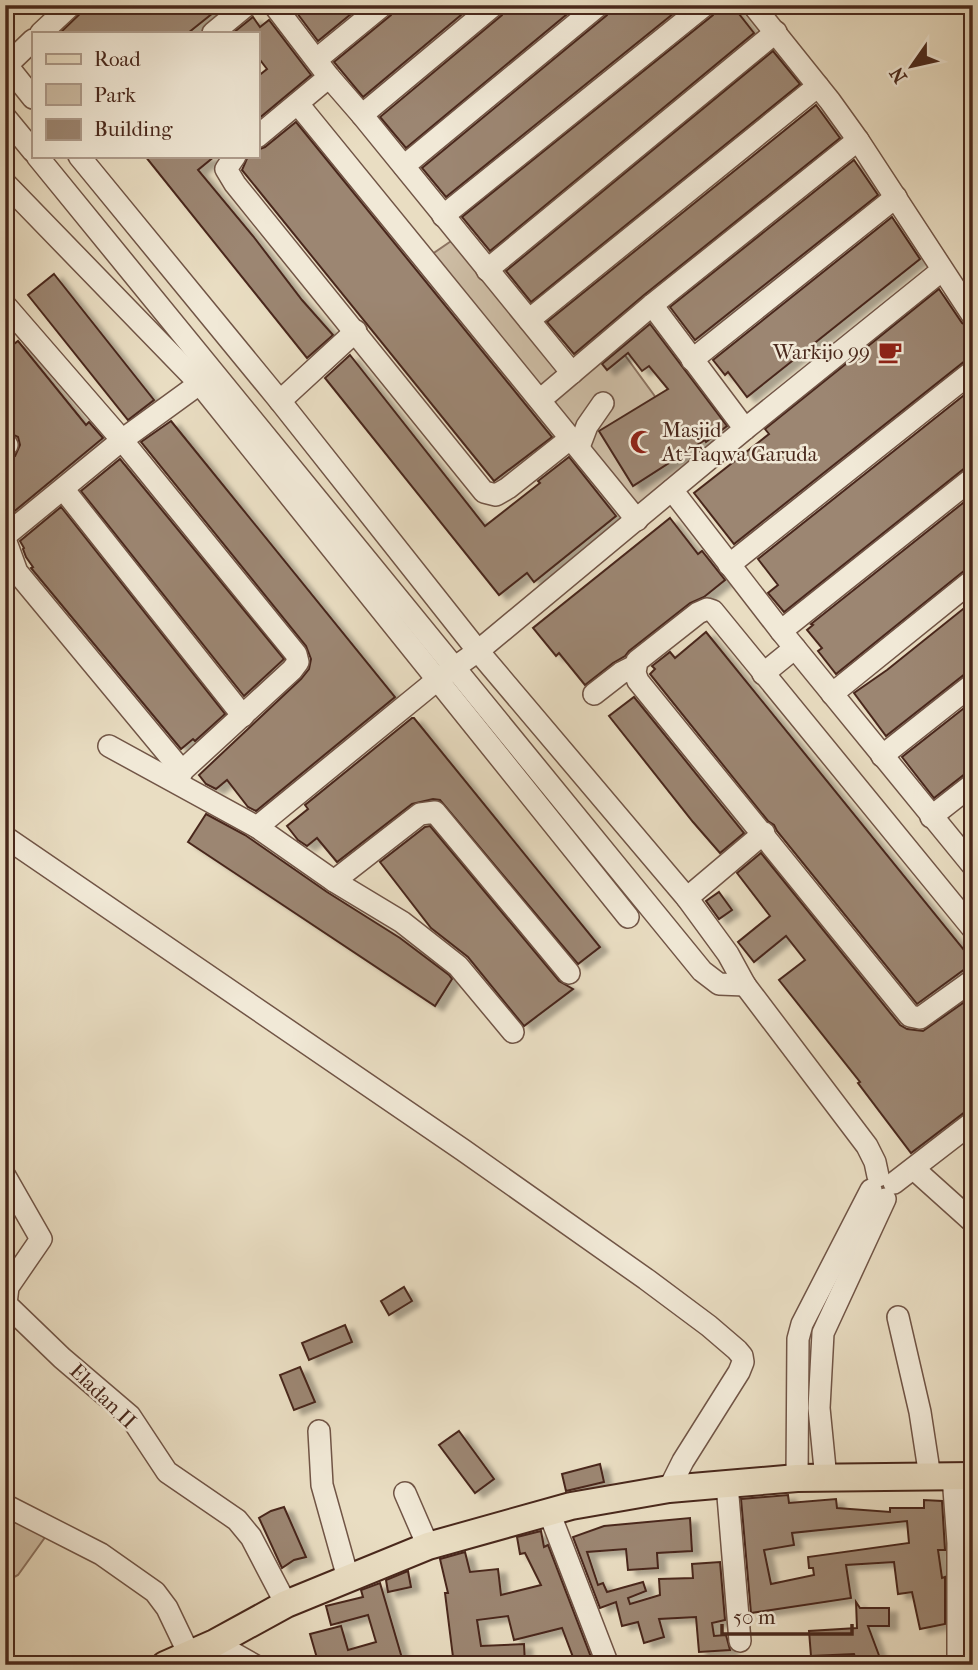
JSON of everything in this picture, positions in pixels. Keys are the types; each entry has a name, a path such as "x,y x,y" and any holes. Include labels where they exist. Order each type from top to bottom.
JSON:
{"main road":[{"path":"165,1665 215,1643 286,1604 428,1546 549,1512 669,1489 797,1478 952,1476"}],"street":[{"path":"42,32 71,5"},
{"path":"214,32 247,5"},
{"path":"274,5 329,77 572,373"},
{"path":"317,59 383,5"},
{"path":"362,115 494,5"},
{"path":"404,166 598,5"},
{"path":"443,216 705,5"},
{"path":"753,5 858,139 973,316"},
{"path":"487,270 776,32"},
{"path":"32,41 6,64 32,97"},
{"path":"259,135 329,77"},
{"path":"529,320 818,86"},
{"path":"298,104 637,520"},
{"path":"5,117 32,145"},
{"path":"540,400 652,305 858,139"},
{"path":"45,158 207,378 445,675 628,917"},
{"path":"81,158 280,401 478,651 687,898 728,954 745,985 867,1146 876,1162 882,1187 823,1333 819,1408 825,1479"},
{"path":"234,158 226,169 229,175 489,495 496,495 508,488 575,443 603,403"},
{"path":"5,183 207,378"},
{"path":"692,360 896,197"},
{"path":"257,827 478,651 942,271"},
{"path":"5,305 122,440 296,654 298,662 292,670 180,778"},
{"path":"652,305 746,429"},
{"path":"280,401 356,331"},
{"path":"180,778 11,570 5,538 122,440 242,356"},
{"path":"729,565 973,371"},
{"path":"781,631 973,478"},
{"path":"64,490 243,716"},
{"path":"672,490 781,631 973,866"},
{"path":"832,694 973,580"},
{"path":"973,929 718,616 708,609 681,625 637,661 635,666 638,681 910,1016 920,1018 973,980"},
{"path":"763,674 795,648"},
{"path":"594,694 621,673 635,666"},
{"path":"445,675 702,971 719,984 745,985"},
{"path":"882,756 973,684"},
{"path":"109,746 180,778 334,881 402,922 458,966 513,1031"},
{"path":"931,817 973,784"},
{"path":"334,881 420,814 435,812 569,973"},
{"path":"687,898 764,833"},
{"path":"5,837 573,1226 709,1326 737,1350 743,1359 738,1372 683,1461 669,1489"},
{"path":"797,1478 798,1339 802,1324 882,1187 914,1169 973,1122"},
{"path":"914,1169 973,1222"},
{"name":"Eladan II","path":"5,1176 41,1239 8,1287 6,1304 130,1416 167,1472 237,1520 251,1537 286,1604"},
{"path":"898,1317 920,1412 952,1476 958,1543 958,1665"},
{"path":"319,1431 323,1485 348,1578"},
{"path":"727,1484 740,1641"},
{"path":"405,1493 428,1546"},
{"path":"5,1505 101,1554 155,1592 167,1608 189,1654"},
{"path":"549,1512 608,1665"},
{"path":"215,1643 254,1665"}],"green space":[{"path":"457,237 570,374 538,398 425,259"},
{"path":"616,343 654,395 695,467 638,511 545,399"},
{"path":"5,1517 46,1536 18,1575 5,1582"}],"building":[{"path":"89,5 223,5 189,32 61,32"},
{"path":"291,5 362,5 318,41"},
{"path":"396,5 473,5 363,97 334,62 391,15"},
{"path":"507,5 578,5 406,148 380,117 502,15"},
{"path":"612,5 684,5 446,197 422,168 607,15"},
{"path":"718,5 732,5 754,33 490,251 462,217 713,15"},
{"path":"253,17 260,27 269,20 311,75 259,118 259,75 267,69 259,59 259,32 234,32"},
{"path":"773,51 800,84 531,302 506,271"},
{"path":"816,105 840,138 574,354 547,322"},
{"path":"296,122 552,437 494,481 242,170 247,158 259,158 259,149"},
{"path":"147,158 213,158 198,170 333,335 307,358"},
{"path":"854,160 878,195 695,340 670,307"},
{"path":"892,217 920,259 747,397 728,372 725,375 713,360"},
{"path":"54,274 154,400 128,420 28,295"},
{"path":"939,289 962,323 973,329 973,358 965,361 734,544 694,493 769,434 765,429"},
{"path":"650,324 727,426 706,442 705,440 633,486 599,431 668,389 649,366 642,371 628,353 607,370 602,364"},
{"path":"18,341 86,425 89,422 103,438 5,519 5,458 15,456 20,445 18,437 5,431 5,351"},
{"path":"350,355 485,526 569,457 616,516 534,582 527,573 499,595 325,378"},
{"path":"973,388 973,465 965,468 784,612 768,593 778,585 758,559"},
{"path":"171,421 395,697 256,811 248,807 227,780 216,789 206,784 199,775 301,679 309,669 311,659 306,646 141,442"},
{"path":"120,459 284,659 244,696 81,491"},
{"path":"973,495 973,566 836,674 818,651 822,648 807,630 813,625 811,624"},
{"path":"61,507 225,714 195,741 193,739 181,749 31,568 33,567 20,541"},
{"path":"670,518 698,554 702,551 725,580 704,597 690,603 585,685 559,653 556,656 533,628"},
{"path":"973,601 973,671 965,674 886,736 854,693"},
{"path":"706,632 973,961 973,967 965,969 917,1004 650,674 655,669 652,666 670,652 675,658"},
{"path":"634,697 744,833 720,853 609,716"},
{"path":"973,701 973,771 934,798 902,757"},
{"path":"412,718 600,947 578,964 440,800 412,804 337,862 317,838 307,846 298,840 287,826 308,809 305,805"},
{"path":"206,814 245,835 400,938 449,975 452,979 435,1006 188,842"},
{"path":"430,826 559,981 573,989 524,1026 468,957 431,928 380,862 425,827"},
{"path":"761,853 900,1025 907,1029 923,1031 973,996 973,1109 965,1112 911,1153 858,1083 860,1082 779,980 805,960 786,936 754,962 738,942 770,916 737,873"},
{"path":"719,892 732,910 719,919 706,901"},
{"path":"404,1287 412,1301 389,1315 381,1301"},
{"path":"345,1325 352,1342 309,1360 302,1343"},
{"path":"300,1367 315,1402 294,1410 280,1375"},
{"path":"459,1431 494,1479 475,1493 439,1445"},
{"path":"600,1464 604,1482 566,1491 562,1474"},
{"path":"788,1495 789,1503 836,1499 837,1508 890,1512 890,1508 924,1508 924,1500 942,1501 945,1550 938,1550 942,1578 945,1577 945,1624 920,1629 912,1592 898,1594 894,1562 846,1565 851,1598 751,1613 741,1499","holes":["907,1521 909,1543 808,1557 809,1568 813,1568 814,1575 771,1584 764,1550 794,1545 792,1533"]},
{"path":"284,1507 306,1557 294,1560 282,1568 259,1518"},
{"path":"968,1507 973,1507 973,1546 971,1546"},
{"path":"690,1518 692,1551 657,1553 658,1568 628,1570 626,1549 587,1552 598,1585 603,1583 607,1592 643,1582 646,1591 628,1598 630,1604 660,1595 659,1579 693,1578 692,1564 720,1562 725,1620 712,1623 714,1636 726,1635 730,1650 699,1652 696,1617 659,1619 664,1637 644,1643 638,1622 622,1626 616,1602 600,1608 573,1537 604,1526"},
{"path":"541,1531 544,1547 548,1545 594,1665 576,1665 562,1628 514,1640 508,1616 477,1620 481,1646 524,1644 525,1665 454,1665 445,1593 448,1593 440,1559 465,1552 470,1572 498,1569 501,1595 541,1585 525,1553 520,1554 517,1537"},
{"path":"408,1571 411,1587 388,1592 386,1580"},
{"path":"380,1583 404,1665 349,1665 347,1659 332,1665 319,1665 310,1634 341,1626 348,1650 376,1642 368,1615 331,1625 326,1606 363,1597 361,1590"},
{"path":"856,1602 860,1608 889,1608 889,1626 868,1626 880,1658 858,1665 854,1654 811,1656 809,1631 857,1628"}],"place":[{"name":"Warkijo 99","path":"890,352"},
{"name":"Masjid At-Taqwa Garuda","path":"642,442"}]}
